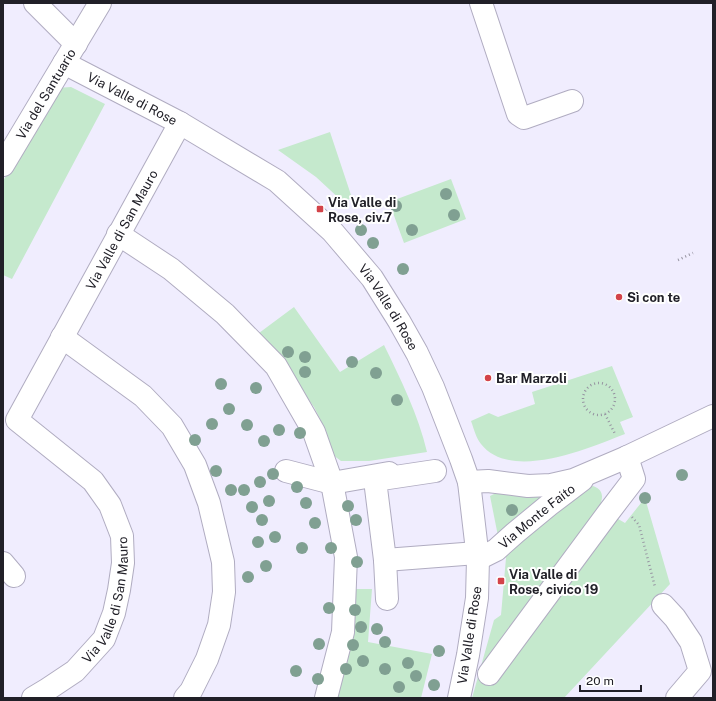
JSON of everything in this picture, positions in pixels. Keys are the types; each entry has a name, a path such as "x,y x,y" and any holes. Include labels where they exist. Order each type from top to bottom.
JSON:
{"street":[{"name":"Via del Santuario","path":"35,3 76,44"},
{"name":"Via del Santuario","path":"3,165 100,3"},
{"path":"482,3 518,114 524,118 572,101"},
{"name":"Via Valle di Rose","path":"64,63 180,123 277,181 332,231 372,278 399,321 417,353 433,387 469,482 477,556 477,598 468,655 459,698"},
{"name":"Via Valle di San Mauro","path":"34,698 75,671 104,639 114,613 119,590 123,563 122,536 110,505 93,481 18,420 118,234 180,123"},
{"path":"118,234 171,269 225,314 276,366 314,432 332,483 346,557 343,632 326,698"},
{"path":"62,337 143,396 172,426 195,465 208,503 223,562 224,592 219,625 212,646 197,678 185,698"},
{"name":"Via Monte Faito","path":"469,482 488,481 528,486 551,485 573,480 627,457 713,416"},
{"path":"489,674 634,479 627,457"},
{"path":"286,471 332,483 461,459"},
{"path":"387,599 385,560 375,480 435,471"},
{"name":"Via Monte Faito","path":"477,556 496,550 549,505 594,471"},
{"path":"385,560 477,556"},
{"path":"663,605 675,618 691,642 700,671 677,698"}],"path":[{"path":"678,260 693,253"},
{"path":"594,384 605,384 613,391 615,401 613,407 605,414 595,414 590,412 584,404 583,400 586,390 594,384"},
{"path":"605,414 615,434"},
{"path":"612,507 639,524 657,598 663,605"}],"green space":[{"path":"71,87 105,104 12,279 3,275 3,181 57,88"},
{"path":"330,132 352,198 343,202 316,177 278,150"},
{"path":"451,179 466,219 404,243 389,202"},
{"path":"294,307 340,372 384,345 414,411 427,452 369,461 341,461 333,455 326,431 314,407 259,333"},
{"path":"612,366 633,417 620,422 625,434 572,453 530,461 511,460 494,455 481,444 478,439 471,421 489,413 498,417 535,404 532,392"},
{"path":"593,486 602,494 600,506 608,513 625,523 645,498 670,584 564,698 472,698 494,620 501,615 506,558 502,553 575,491"},
{"path":"552,491 498,536 490,496 494,494"},
{"path":"354,589 372,589 368,642 432,654 421,698 330,698"}],"place":[{"name":"Via Valle di Rose, civ.7","path":"320,209"},
{"name":"Sì con te","path":"619,297"},
{"name":"Bar Marzoli","path":"488,378"},
{"name":"Via Valle di Rose, civico 19","path":"501,581"}]}
